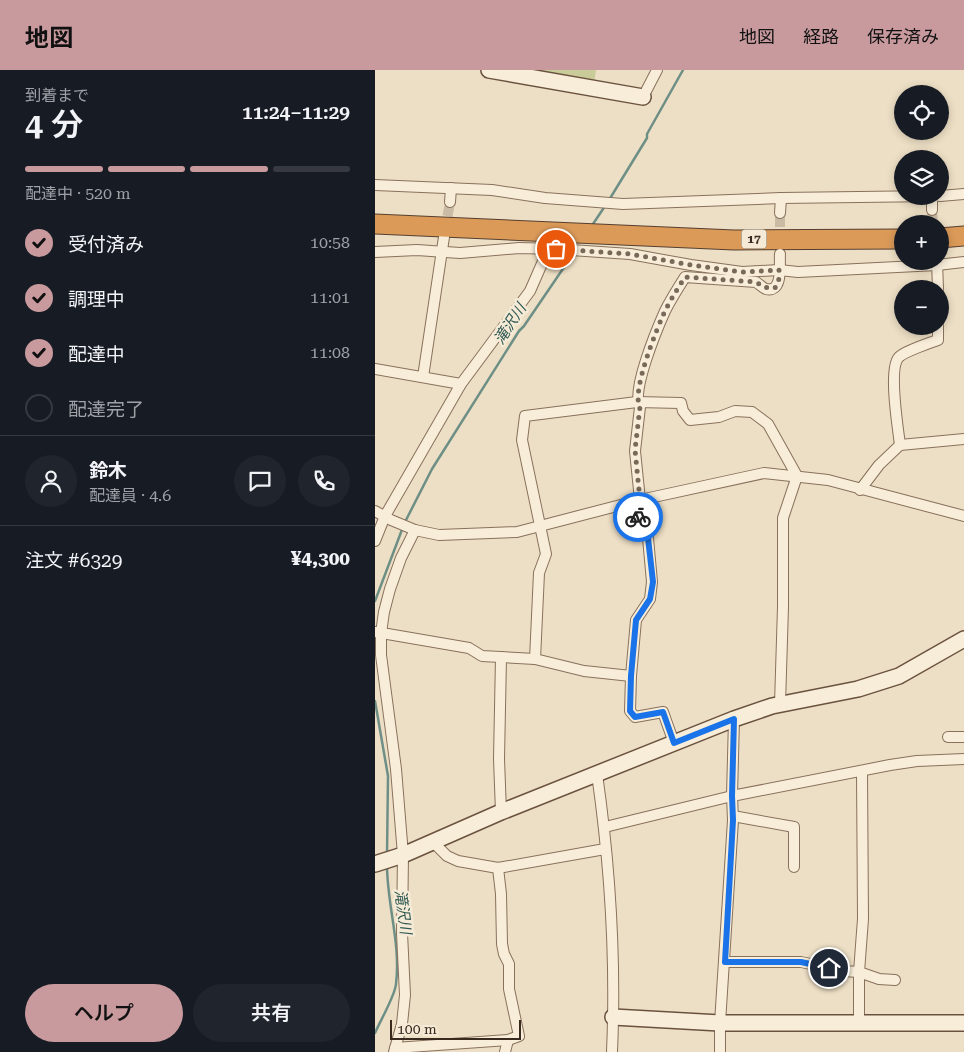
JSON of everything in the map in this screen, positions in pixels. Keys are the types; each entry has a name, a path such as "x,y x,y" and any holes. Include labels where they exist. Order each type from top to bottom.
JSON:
{"highway":[{"name":"17","path":"375,224 554,244 605,234 734,240 894,239"},
{"path":"949,237 964,236"}],"street":[{"path":"489,70 643,98 657,70"},
{"path":"375,185 492,190 545,198 623,204 781,198 894,197"},
{"path":"450,202 451,188"},
{"path":"949,195 964,194"},
{"path":"780,213 781,198"},
{"path":"932,205 932,210"},
{"path":"423,377 444,237"},
{"path":"375,541 461,384 530,290 544,259 554,244"},
{"path":"375,252 417,250 476,252 554,244 594,252 630,254 742,272 779,270 798,272 894,266"},
{"path":"674,743 663,712 635,717 630,711 636,620 650,599 653,582 648,538 640,525 637,501 635,450 640,407 637,402 640,380 665,311 685,277 756,282 769,289 777,286 779,280 779,254"},
{"path":"949,263 964,262"},
{"path":"900,445 894,396 895,364 899,356 938,340 938,335"},
{"path":"375,369 461,384"},
{"path":"535,659 539,572 547,554 523,440 525,416 637,402 681,403 683,411 689,420 719,418 735,411 752,412 768,424 797,476 783,518 780,704"},
{"path":"860,490 879,465 900,445 964,439"},
{"path":"375,511 413,529 439,535 517,532 637,501 764,473 828,480 964,516"},
{"path":"413,529 390,589 378,633 396,769 403,855 405,995 402,1024 395,1050 507,1040 519,1036 509,989 509,964 502,944 501,894 498,868"},
{"path":"378,633 469,648 482,656 535,659 575,669 631,676"},
{"path":"375,864 403,855 501,812 734,719 780,704 858,688 899,676 964,639"},
{"path":"501,657 499,759 501,812"},
{"path":"720,1052 720,1023 733,816 734,719"},
{"path":"949,737 964,737"},
{"path":"605,827 732,796 862,771 917,761 964,759"},
{"path":"859,1022 859,972 863,919 862,771"},
{"path":"597,774 605,827 611,931 612,1052"},
{"path":"733,816 794,827 794,867"},
{"path":"433,842 447,856 458,861 498,868 605,849"},
{"path":"725,962 801,962 843,971 859,972 879,979 895,980"},
{"path":"613,1017 720,1023 964,1023"},
{"path":"505,1052 507,1040"}],"green space":[{"path":"517,70 596,70 594,84"}],"waterway":[{"name":"滝沢川","path":"609,200 647,138 647,134 683,70"},
{"name":"滝沢川","path":"591,227 605,206"},
{"name":"滝沢川","path":"405,522 432,469 519,331 573,254"},
{"name":"滝沢川","path":"375,601 403,527"},
{"name":"滝沢川","path":"375,701 388,776 387,855"},
{"name":"滝沢川","path":"375,1033 390,1002 396,984 397,954 387,865"}],"tunnel":[{"path":"445,231 450,202"},
{"path":"932,210 932,215"},
{"path":"780,213 780,242"}],"way so far":[{"path":"556,249 630,254 742,272 779,270 777,286 769,289 756,282 685,277 665,311 640,380 637,402 640,407 635,450 640,500 635,501 638,517"}],"route":[{"path":"638,517 640,525 648,538 653,582 650,599 636,620 630,711 635,717 663,712 674,743 734,719 733,820 725,962 801,962 829,968"}]}
